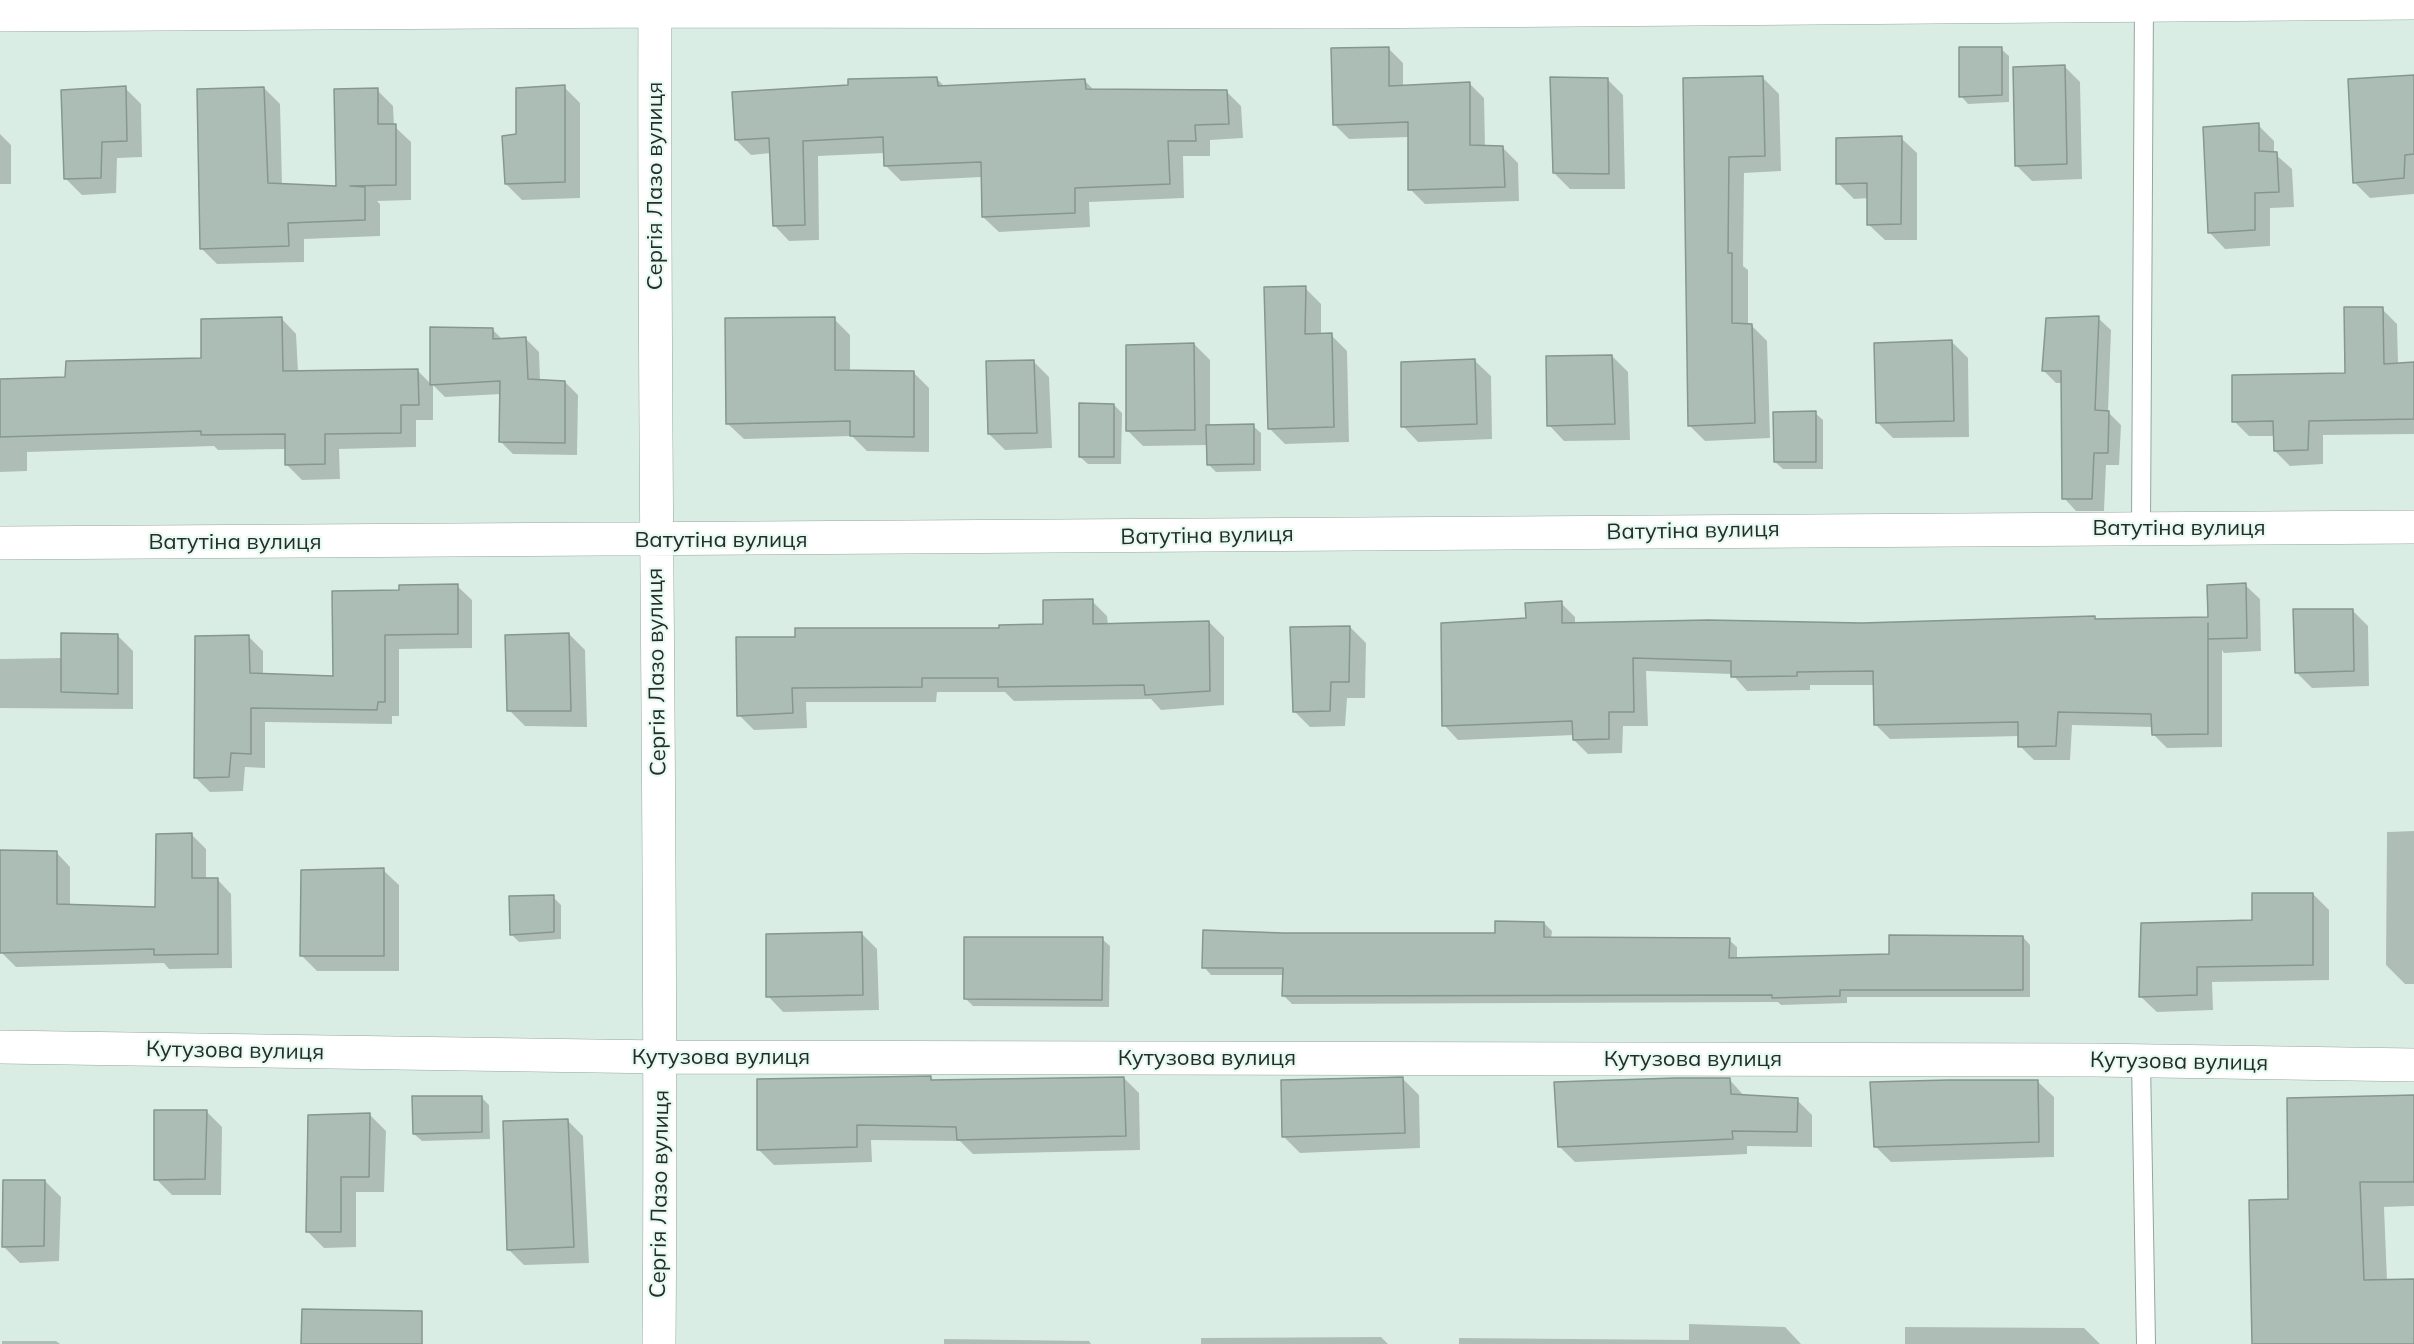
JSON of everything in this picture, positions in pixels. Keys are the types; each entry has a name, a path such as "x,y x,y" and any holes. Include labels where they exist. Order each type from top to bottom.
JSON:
{"street":[{"path":"0,15 655,6 1340,12 2144,3 2414,3"},
{"name":"Сергія Лазо вулиця","path":"655,6 656,540 662,1057 659,1344"},
{"name":"Ватутіна вулиця","path":"0,543 656,540 2141,527 2414,527"},
{"name":"Кутузова вулиця","path":"0,1047 662,1057 2414,1065"}],"lane":[{"path":"2141,527 2144,3"},
{"path":"2141,1062 2146,1344"}],"building":[{"path":"1389,47 1389,86 1470,82 1470,145 1503,146 1505,187 1408,190 1408,122 1333,125 1331,48"},
{"path":"1959,47 2002,47 2002,95 1959,97"},
{"path":"2065,65 2067,164 2015,166 2013,67"},
{"path":"2414,75 2414,154 2405,155 2404,178 2353,183 2348,79"},
{"path":"1763,76 1765,156 1729,157 1728,253 1732,253 1732,323 1752,324 1755,423 1688,426 1683,78"},
{"path":"937,77 938,86 1085,79 1086,89 1227,90 1229,124 1195,125 1196,141 1168,141 1170,184 1075,188 1075,213 982,217 981,162 884,166 883,137 803,141 805,225 773,226 769,138 735,140 732,92 848,85 848,79"},
{"path":"1550,77 1608,78 1609,174 1553,173"},
{"path":"565,85 565,182 505,184 502,136 516,134 516,88"},
{"path":"126,86 127,141 102,142 101,178 64,179 61,90"},
{"path":"264,87 268,183 336,186 334,89 378,88 378,124 396,124 396,185 350,186 365,187 365,220 288,223 289,246 200,249 197,89"},
{"path":"2259,123 2259,151 2277,152 2279,192 2255,193 2255,230 2208,233 2203,127"},
{"path":"1902,136 1901,224 1867,225 1867,183 1836,184 1836,138"},
{"path":"1306,286 1305,334 1332,333 1334,427 1268,429 1264,287"},
{"path":"2344,307 2383,307 2384,364 2414,362 2414,419 2309,421 2308,450 2274,451 2273,421 2232,422 2232,375 2345,373"},
{"path":"2099,316 2095,410 2109,411 2108,453 2094,453 2092,499 2062,499 2061,371 2042,371 2046,318"},
{"path":"282,317 283,371 418,369 419,405 401,405 401,433 325,434 325,464 285,465 285,434 201,435 201,431 0,437 0,379 65,377 66,361 201,358 201,319"},
{"path":"835,317 835,370 914,371 914,437 850,436 850,421 726,424 725,318"},
{"path":"430,327 493,328 493,339 526,337 528,379 565,381 565,443 499,442 500,381 430,385"},
{"path":"1952,340 1954,421 1876,423 1874,343"},
{"path":"1194,343 1195,430 1126,431 1126,345"},
{"path":"1612,355 1615,424 1547,426 1546,356"},
{"path":"1475,359 1477,424 1401,427 1401,362"},
{"path":"1034,360 1037,433 988,434 986,361"},
{"path":"1079,403 1114,404 1114,457 1079,457"},
{"path":"1816,411 1816,462 1774,462 1773,412"},
{"path":"1254,424 1254,464 1207,465 1206,425"},
{"path":"2246,583 2247,638 2208,639 2208,734 2152,735 2151,714 2058,712 2056,746 2018,747 2018,722 1874,725 1873,671 1797,672 1797,676 1731,677 1731,661 1633,658 1634,712 1609,712 1609,739 1573,740 1572,721 1442,726 1441,623 1526,618 1525,603 1562,601 1562,623 1708,620 1862,623 2095,616 2095,619 2208,617 2207,585"},
{"path":"458,584 458,634 385,635 385,702 378,702 377,710 251,708 251,754 231,753 229,777 194,778 195,636 249,635 250,673 333,676 332,591 399,590 399,585"},
{"path":"1093,599 1093,624 1209,621 1210,691 1145,695 1144,685 998,687 998,678 922,678 922,687 792,688 793,713 737,716 736,637 795,637 795,628 999,628 999,625 1043,624 1043,600"},
{"path":"2293,609 2353,609 2354,671 2295,673"},
{"path":"1350,626 1349,682 1331,682 1330,711 1293,712 1290,627"},
{"path":"61,633 118,634 118,694 61,692"},
{"path":"569,633 571,711 507,711 505,635"},
{"path":"192,833 192,878 218,878 218,954 154,955 154,949 0,953 0,850 57,851 57,904 155,907 156,834"},
{"path":"384,868 384,956 300,956 301,870"},
{"path":"2252,893 2313,893 2313,965 2197,967 2197,995 2139,997 2141,923 2252,920"},
{"path":"554,895 554,932 510,935 509,896"},
{"path":"1495,921 1544,922 1544,937 1730,938 1729,958 1889,954 1889,935 2023,936 2023,990 1840,990 1840,996 1772,998 1772,995 1282,996 1283,968 1202,968 1203,930 1283,933 1495,933"},
{"path":"862,932 863,995 766,997 766,934"},
{"path":"964,937 1103,937 1102,1000 964,999"},
{"path":"931,1076 931,1080 1124,1077 1126,1136 957,1140 956,1127 857,1125 857,1147 757,1150 757,1079"},
{"path":"1403,1077 1405,1133 1282,1137 1281,1080"},
{"path":"1730,1078 1731,1094 1798,1098 1797,1132 1732,1131 1733,1139 1558,1147 1554,1082"},
{"path":"2038,1080 2039,1142 1874,1147 1870,1082"},
{"path":"2414,1095 2414,1182 2360,1182 2364,1280 2414,1279 2414,1344 2252,1344 2249,1200 2288,1199 2287,1098"},
{"path":"412,1096 482,1096 482,1132 413,1134"},
{"path":"154,1110 207,1110 205,1179 154,1180"},
{"path":"370,1113 369,1177 341,1177 341,1232 306,1232 308,1115"},
{"path":"568,1119 574,1247 507,1250 503,1121"},
{"path":"3,1180 45,1180 44,1246 2,1247"},
{"path":"302,1309 422,1311 422,1344 301,1344"}]}
